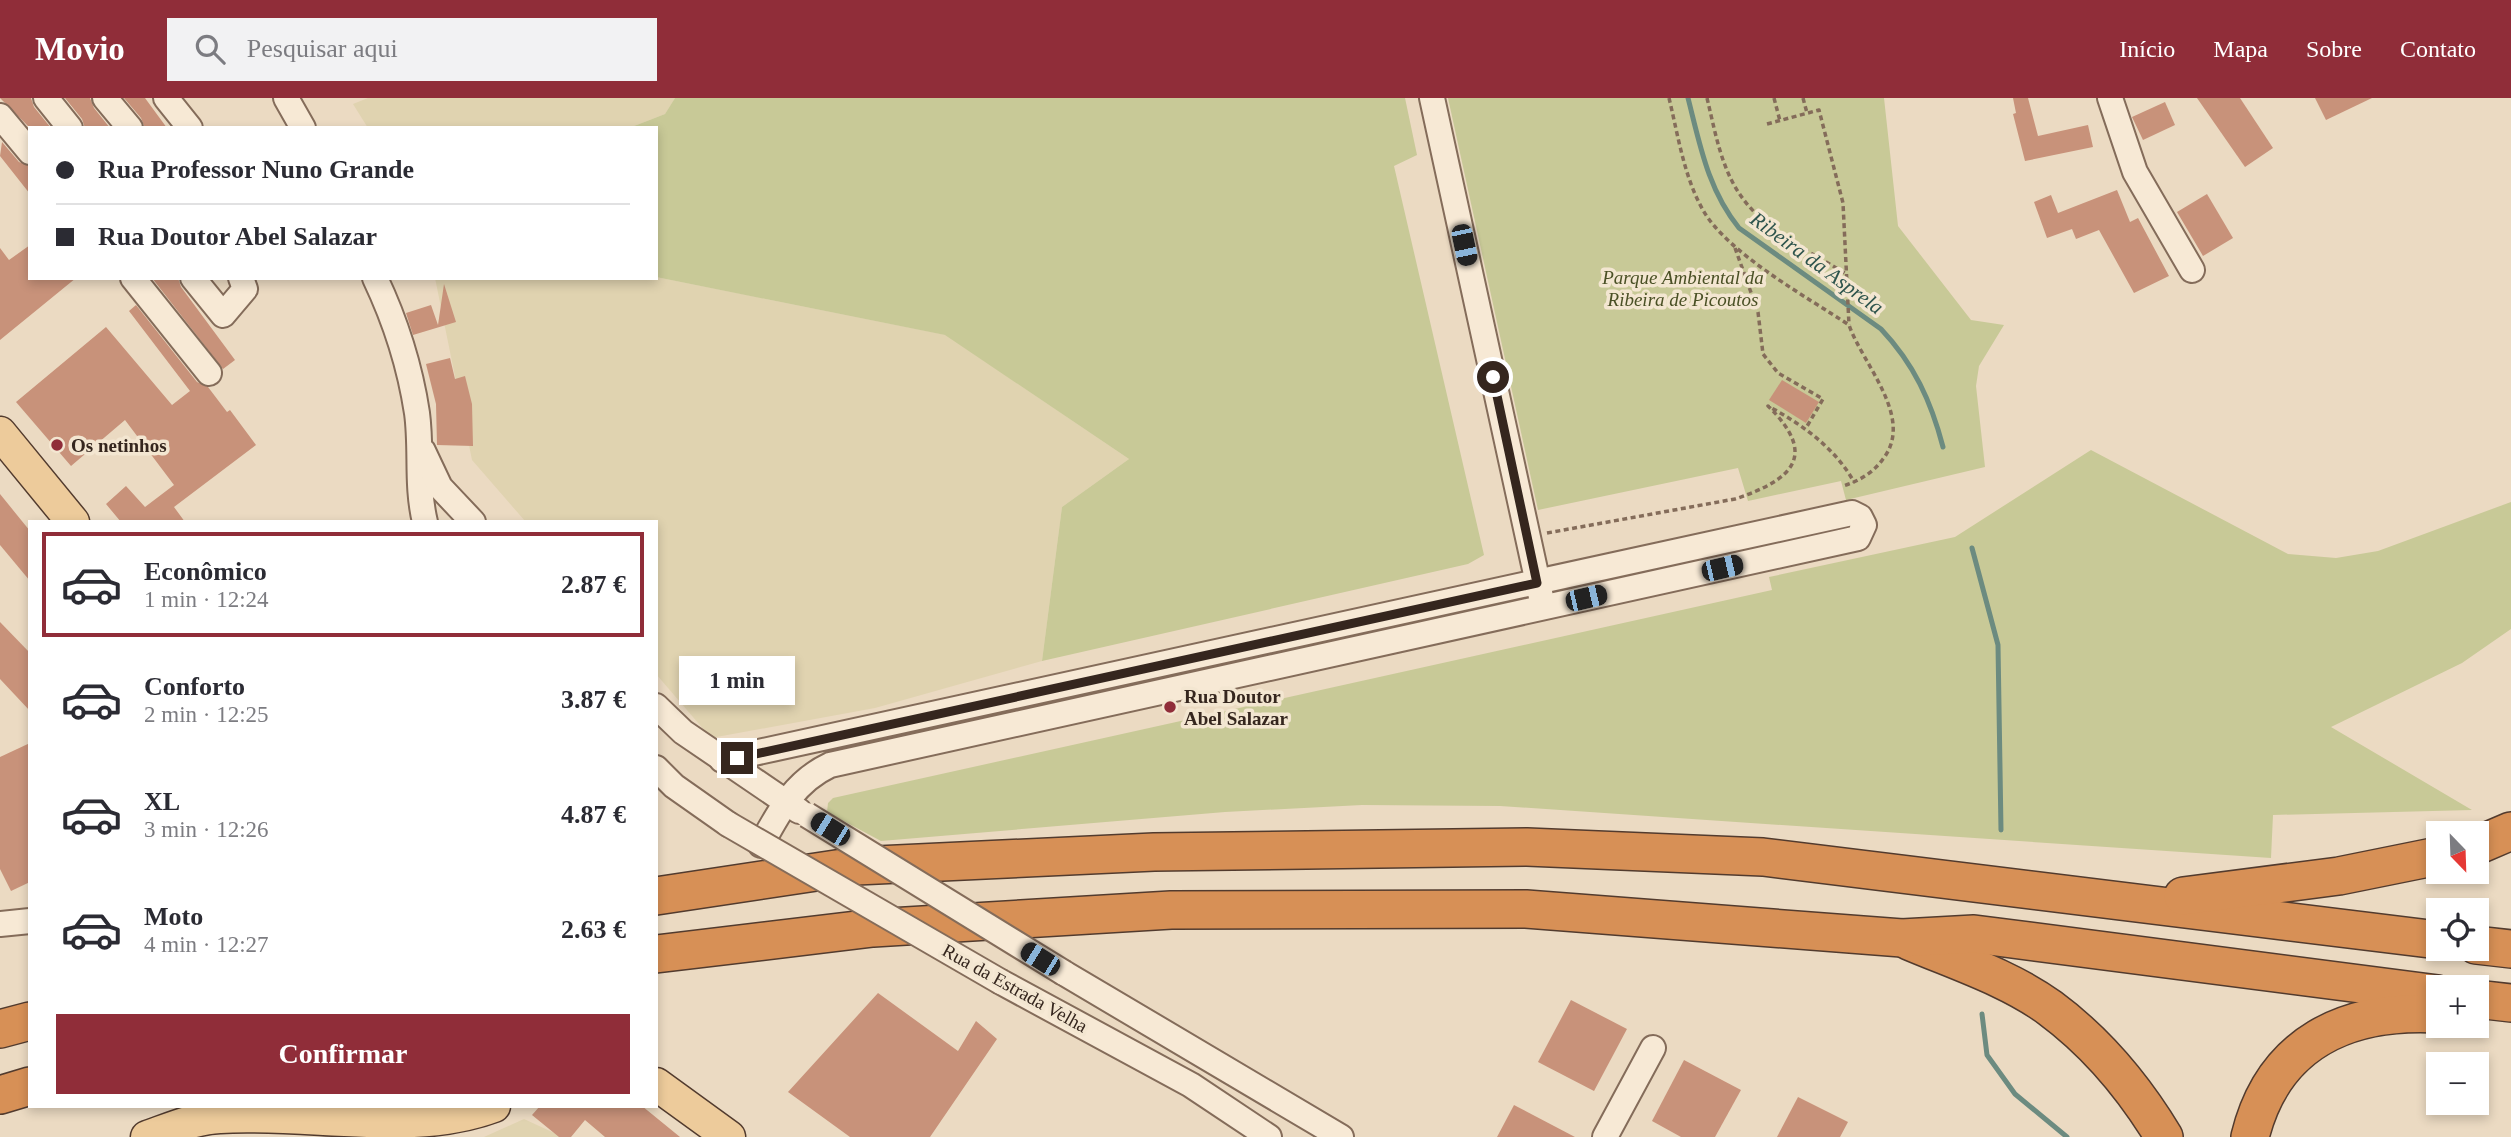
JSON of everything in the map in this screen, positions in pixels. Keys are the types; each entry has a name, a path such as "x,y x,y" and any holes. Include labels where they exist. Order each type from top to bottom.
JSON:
{"highway":[{"path":"2489,840 2511,831"},
{"path":"658,896 856,866 1154,852 1527,847 1763,857 2426,938"},
{"path":"2142,903 2228,888 2339,876 2426,858"},
{"path":"658,954 873,928 1171,909 1526,909 1902,937 1974,934 2426,992"},
{"path":"1902,937 2008,984 2050,1008 2125,1078 2164,1137"},
{"path":"2489,946 2511,949"},
{"path":"2489,1000 2511,1003"},
{"path":"2250,1137 2260,1102 2275,1079 2290,1058 2313,1041 2366,1018 2426,1013"},
{"path":"2489,1017 2511,1018"},
{"path":"0,1029 28,1022"},
{"path":"0,1095 28,1087"}],"main road":[{"path":"0,433 71,520"},
{"path":"658,1085 729,1137"},
{"path":"148,1137 181,1125 225,1117 300,1119 391,1128 426,1127 474,1117 490,1108"}],"street":[{"path":"46,98 68,126"},
{"path":"105,98 128,126"},
{"path":"166,98 188,126"},
{"path":"286,98 302,126"},
{"path":"1432,98 1544,608"},
{"path":"2110,98 2134,172 2192,270"},
{"path":"0,116 28,150"},
{"path":"134,280 209,373"},
{"path":"195,280 223,315 245,289 242,280"},
{"path":"376,280 407,366 419,441 418,494 424,520"},
{"path":"419,441 440,487 471,520"},
{"path":"722,760 1852,513 1860,517 1864,525 1858,538 830,765 811,774 780,810 761,845"},
{"name":"Rua da Estrada Velha","path":"658,708 683,733 722,760 780,810 807,815 1281,1104 1341,1137"},
{"name":"Rua da Estrada Velha","path":"658,773 665,790 1001,982 1191,1085 1267,1136 1281,1104"},
{"path":"0,924 28,921"},
{"path":"1605,1137 1653,1048"}],"path":[{"path":"1669,98 1694,191 1704,212 1734,246 1849,325"},
{"path":"1707,98 1723,159 1741,197 1779,232 1846,274"},
{"path":"1774,98 1780,121"},
{"path":"1803,98 1807,113"},
{"path":"1768,124 1819,110 1843,203 1849,325 1856,346 1888,404 1894,432 1891,449 1876,468 1843,486"},
{"path":"1734,246 1758,312 1763,354 1777,373 1823,399 1806,428"},
{"path":"1528,537 1735,499 1764,489 1783,475 1794,461 1796,444 1788,427 1768,407 1806,428 1844,465 1854,482"}],"shaded area":[{"path":"368,98 675,98 665,114 634,126 367,126 353,104"},
{"path":"658,277 946,335 1129,459 1062,507 1042,661 875,708 711,738 658,676 658,520 524,520 472,460 435,280 658,280"},
{"path":"524,1119 563,1137 484,1137"}],"green space":[{"path":"675,98 1405,98 1417,155 1394,166 1484,555 1468,564 1042,661 1062,507 1129,459 945,335 658,277 658,126 634,126 665,114"},
{"name":"Parque Ambiental da Ribeira de Picoutos","path":"1448,98 1884,98 1898,226 1971,320 2004,325 1979,366 1976,386 1985,467 1846,500 1841,481 1748,501 1738,468 1538,510"},
{"path":"2091,450 2288,554 2336,558 2378,551 2511,502 2511,629 2462,663 2331,727 2472,810 2273,815 2271,858 1500,806 1362,805 1225,812 881,841 827,812 828,803 833,798 1772,590 1769,577 1955,537"}],"building":[{"path":"0,98 31,98 34,107 49,126 28,126"},
{"path":"65,98 90,98 94,108 108,126 84,126"},
{"path":"124,98 145,98 166,126 144,126"},
{"path":"2013,98 2028,98 2038,136 2088,125 2093,147 2025,161 2013,114 2016,113"},
{"path":"2197,98 2240,98 2273,148 2245,167"},
{"path":"2315,98 2372,98 2326,120"},
{"path":"2165,102 2175,125 2143,140 2132,117"},
{"path":"2,142 19,162 28,165 28,191 0,156"},
{"path":"2117,190 2130,222 2138,218 2169,276 2134,293 2099,230 2076,239 2072,229 2047,238 2034,202 2051,195 2058,213"},
{"path":"2207,194 2233,238 2203,256 2177,212"},
{"path":"28,246 28,280 74,280 0,340 0,248 9,260"},
{"path":"154,280 179,280 181,287 235,360 223,369"},
{"path":"444,284 456,322 413,335 406,313 431,305 438,325"},
{"path":"136,305 197,382 208,387 227,412 230,410 256,445 174,507 184,520 119,520 106,504 126,486 145,507 174,485 125,420 71,466 16,402 106,327 172,405 190,391 129,311"},
{"path":"450,358 455,379 465,376 472,404 473,446 437,445 436,404 426,364"},
{"path":"1782,380 1819,402 1806,423 1769,400"},
{"path":"0,494 28,529 28,579 0,545"},
{"path":"0,622 28,651 28,709 0,679"},
{"path":"28,744 28,883 11,891 0,869 0,757"},
{"path":"878,993 958,1051 976,1021 997,1039 930,1137 850,1137 788,1092"},
{"path":"1571,1000 1627,1029 1594,1091 1538,1062"},
{"path":"1684,1060 1741,1090 1715,1137 1681,1137 1652,1121"},
{"path":"1798,1097 1848,1122 1840,1137 1777,1137"},
{"path":"1514,1105 1575,1137 1497,1137"},
{"path":"538,1108 644,1108 680,1137 605,1137 585,1120 571,1137 559,1137 532,1115"}],"waterway":[{"name":"Ribeira da Asprela","path":"1688,98 1712,183 1728,213 1739,228 1881,329 1893,342 1920,384 1943,447"},
{"name":"Ribeira da Asprela","path":"1972,548 1998,645 2001,830"},
{"name":"Ribeira da Asprela","path":"1982,1014 1987,1055 2015,1094 2067,1137"}],"place":[{"name":"Os netinhos","path":"57,445"},
{"name":"Rua Doutor Abel Salazar","path":"1170,707"}],"route":[{"path":"737,758 1537,583 1493,377"}]}
